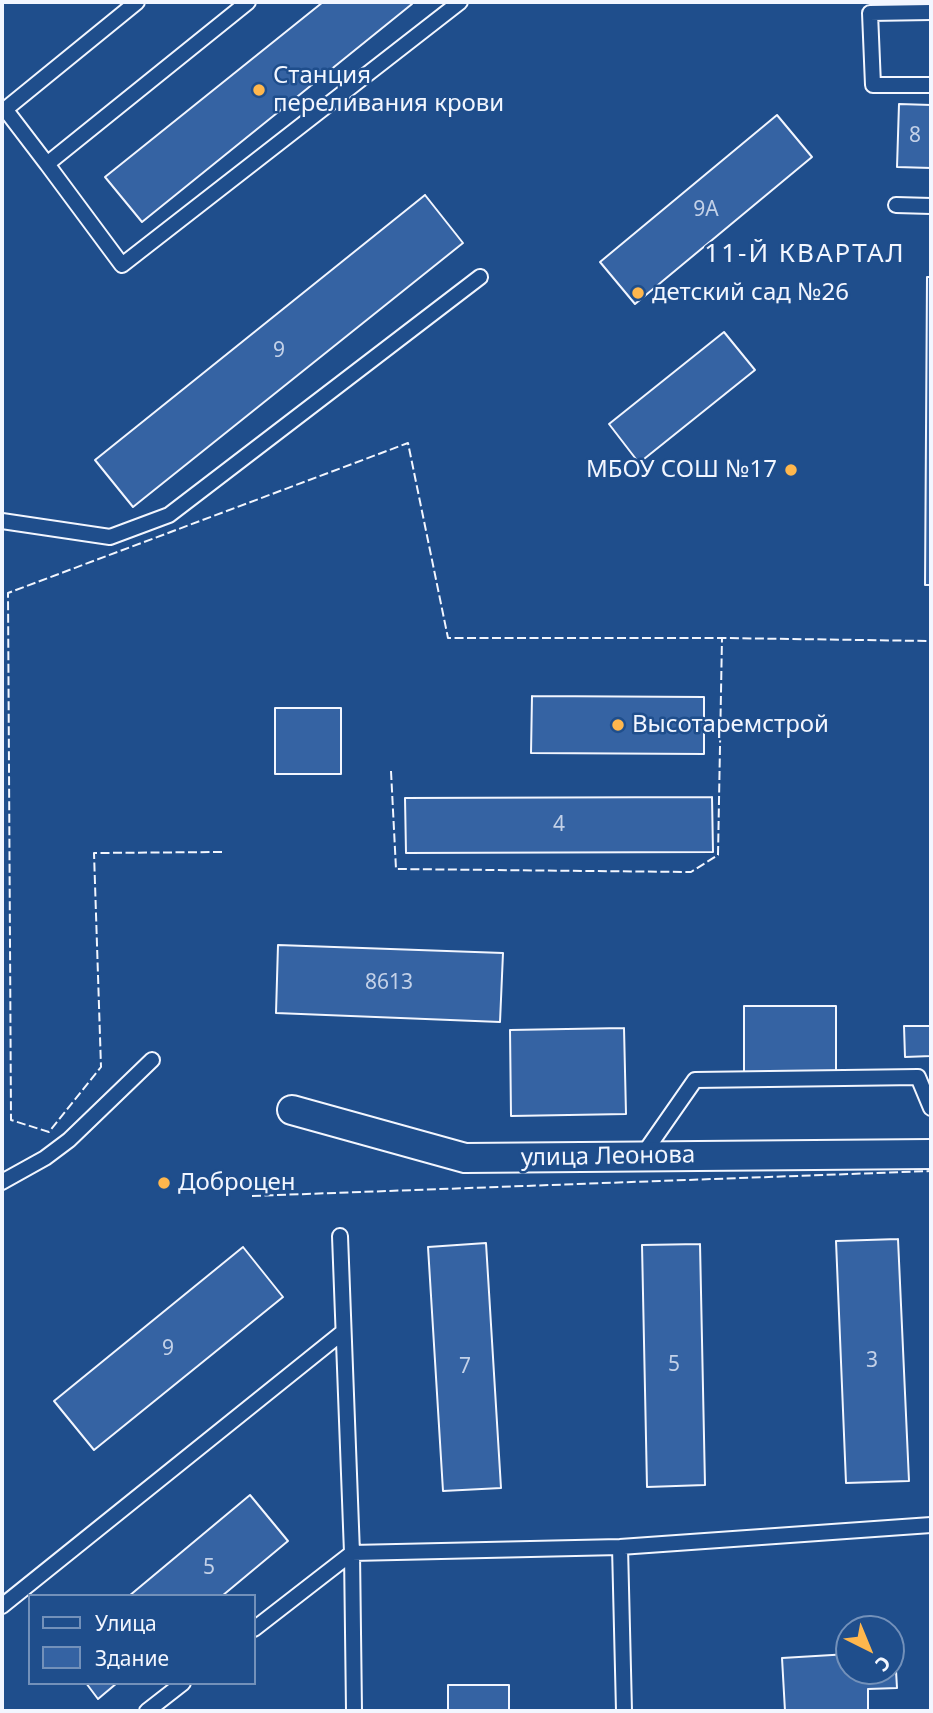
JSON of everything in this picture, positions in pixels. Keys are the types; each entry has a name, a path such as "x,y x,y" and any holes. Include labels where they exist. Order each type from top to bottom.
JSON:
{"street":[{"name":"улица Леонова","path":"292,1110 465,1158 931,1154"}],"lane":[{"path":"137,2 3,111 47,164 122,265 460,2"},
{"path":"47,164 248,2"},
{"path":"931,12 870,13 873,85 931,85"},
{"path":"896,205 931,206"},
{"path":"2,521 110,537 169,515 480,276"},
{"path":"2,1182 45,1158 69,1140 152,1060"},
{"path":"642,1156 695,1080 918,1076 931,1108"},
{"path":"340,1236 352,1553 354,1711"},
{"path":"2,1606 343,1332"},
{"path":"256,1627 352,1553 620,1546 931,1525"},
{"path":"620,1546 624,1711"},
{"path":"147,1711 180,1685"}],"building":[{"name":"Станция переливания крови","path":"323,2 412,4 142,222 105,177"},
{"path":"899,104 931,105 931,168 897,167"},
{"path":"777,115 812,157 635,304 600,262"},
{"path":"425,195 463,243 133,507 95,460"},
{"path":"927,277 931,277 931,585 925,585"},
{"path":"724,332 755,370 639,463 609,424"},
{"name":"Высотаремстрой","path":"532,696 704,697 704,754 531,753"},
{"path":"275,708 341,708 341,774 275,774"},
{"path":"712,797 713,852 406,853 405,798"},
{"path":"278,945 503,953 500,1022 276,1013"},
{"path":"744,1006 836,1006 836,1073 744,1073"},
{"path":"904,1026 931,1026 931,1056 905,1057"},
{"path":"624,1028 626,1114 511,1116 510,1030"},
{"path":"898,1239 909,1481 846,1483 836,1241"},
{"path":"486,1243 501,1488 443,1491 428,1247"},
{"path":"700,1244 705,1485 647,1487 642,1245"},
{"path":"243,1247 283,1297 94,1450 54,1401"},
{"path":"250,1495 288,1541 224,1594 131,1594"},
{"path":"835,1655 835,1685 897,1685 897,1688 868,1689 868,1711 785,1711 782,1658"},
{"path":"88,1685 115,1685 98,1699"},
{"path":"448,1685 509,1685 509,1711 448,1711"}],"fence":[{"path":"222,852 94,853 101,1067 49,1132 11,1120 8,593 408,443 448,638 722,638"},
{"path":"391,771 396,869 691,872 718,855 722,638 931,641"},
{"path":"252,1196 931,1171"}],"place":[{"name":"Станция переливания крови","path":"259,90"},
{"name":"детский сад №26","path":"638,293"},
{"name":"МБОУ СОШ №17","path":"791,470"},
{"name":"Высотаремстрой","path":"618,725"},
{"name":"Доброцен","path":"164,1183"}],"district":[{"name":"11-Й КВАРТАЛ","path":"805,255"}]}
